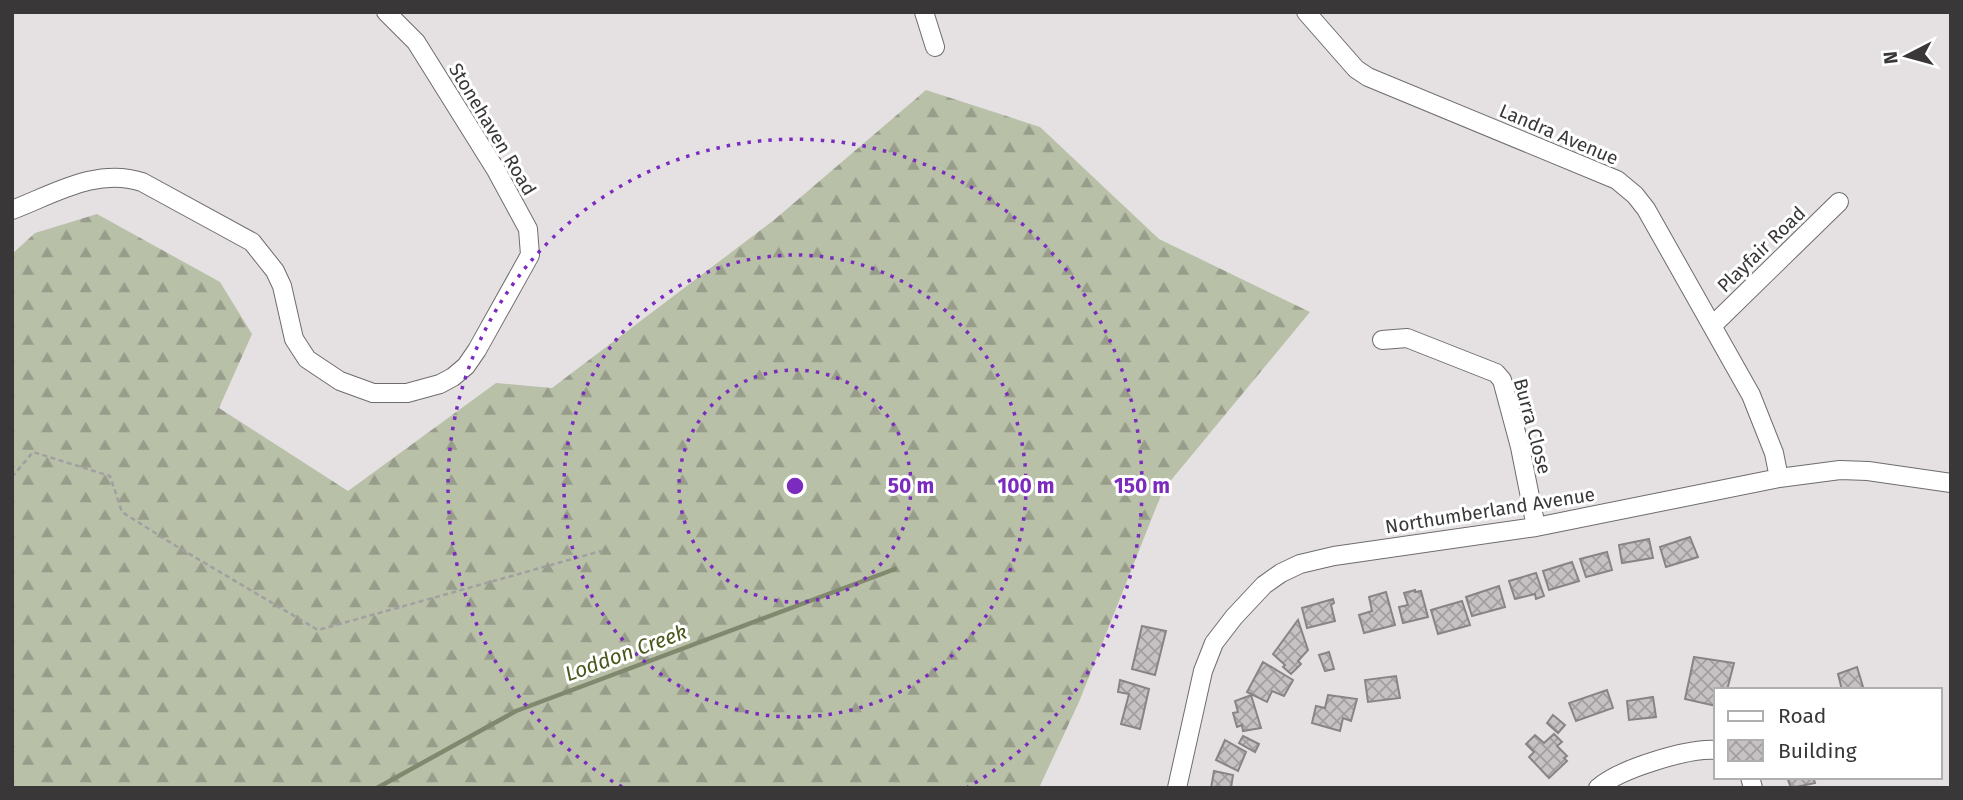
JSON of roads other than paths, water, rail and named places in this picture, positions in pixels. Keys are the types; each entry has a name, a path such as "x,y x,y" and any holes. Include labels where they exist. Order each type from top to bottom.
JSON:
{"street":[{"name":"Stonehaven Road","path":"12,210 106,176 126,177 157,188 252,242 275,271 282,286 294,339 307,359 340,381 373,393 407,393 440,384 466,366 518,279 530,255 528,229 496,170 416,42 386,12"},
{"path":"924,12 935,47"},
{"name":"Landra Avenue","path":"1306,12 1356,69 1368,76 1617,180 1635,195 1646,209 1751,395 1774,453 1779,478"},
{"name":"Playfair Road","path":"1712,326 1839,202"},
{"name":"Burra Close","path":"1382,340 1407,338 1496,373 1502,380 1520,447 1536,527"},
{"name":"Northumberland Avenue","path":"1177,788 1203,671 1214,643 1249,601 1281,573 1300,564 1334,556 1536,527 1779,478 1840,470 1951,484"},
{"path":"1598,788 1607,780 1628,770 1699,751 1714,750"}],"waterway":[{"name":"Loddon Creek","path":"377,788 516,711 895,569"}]}
